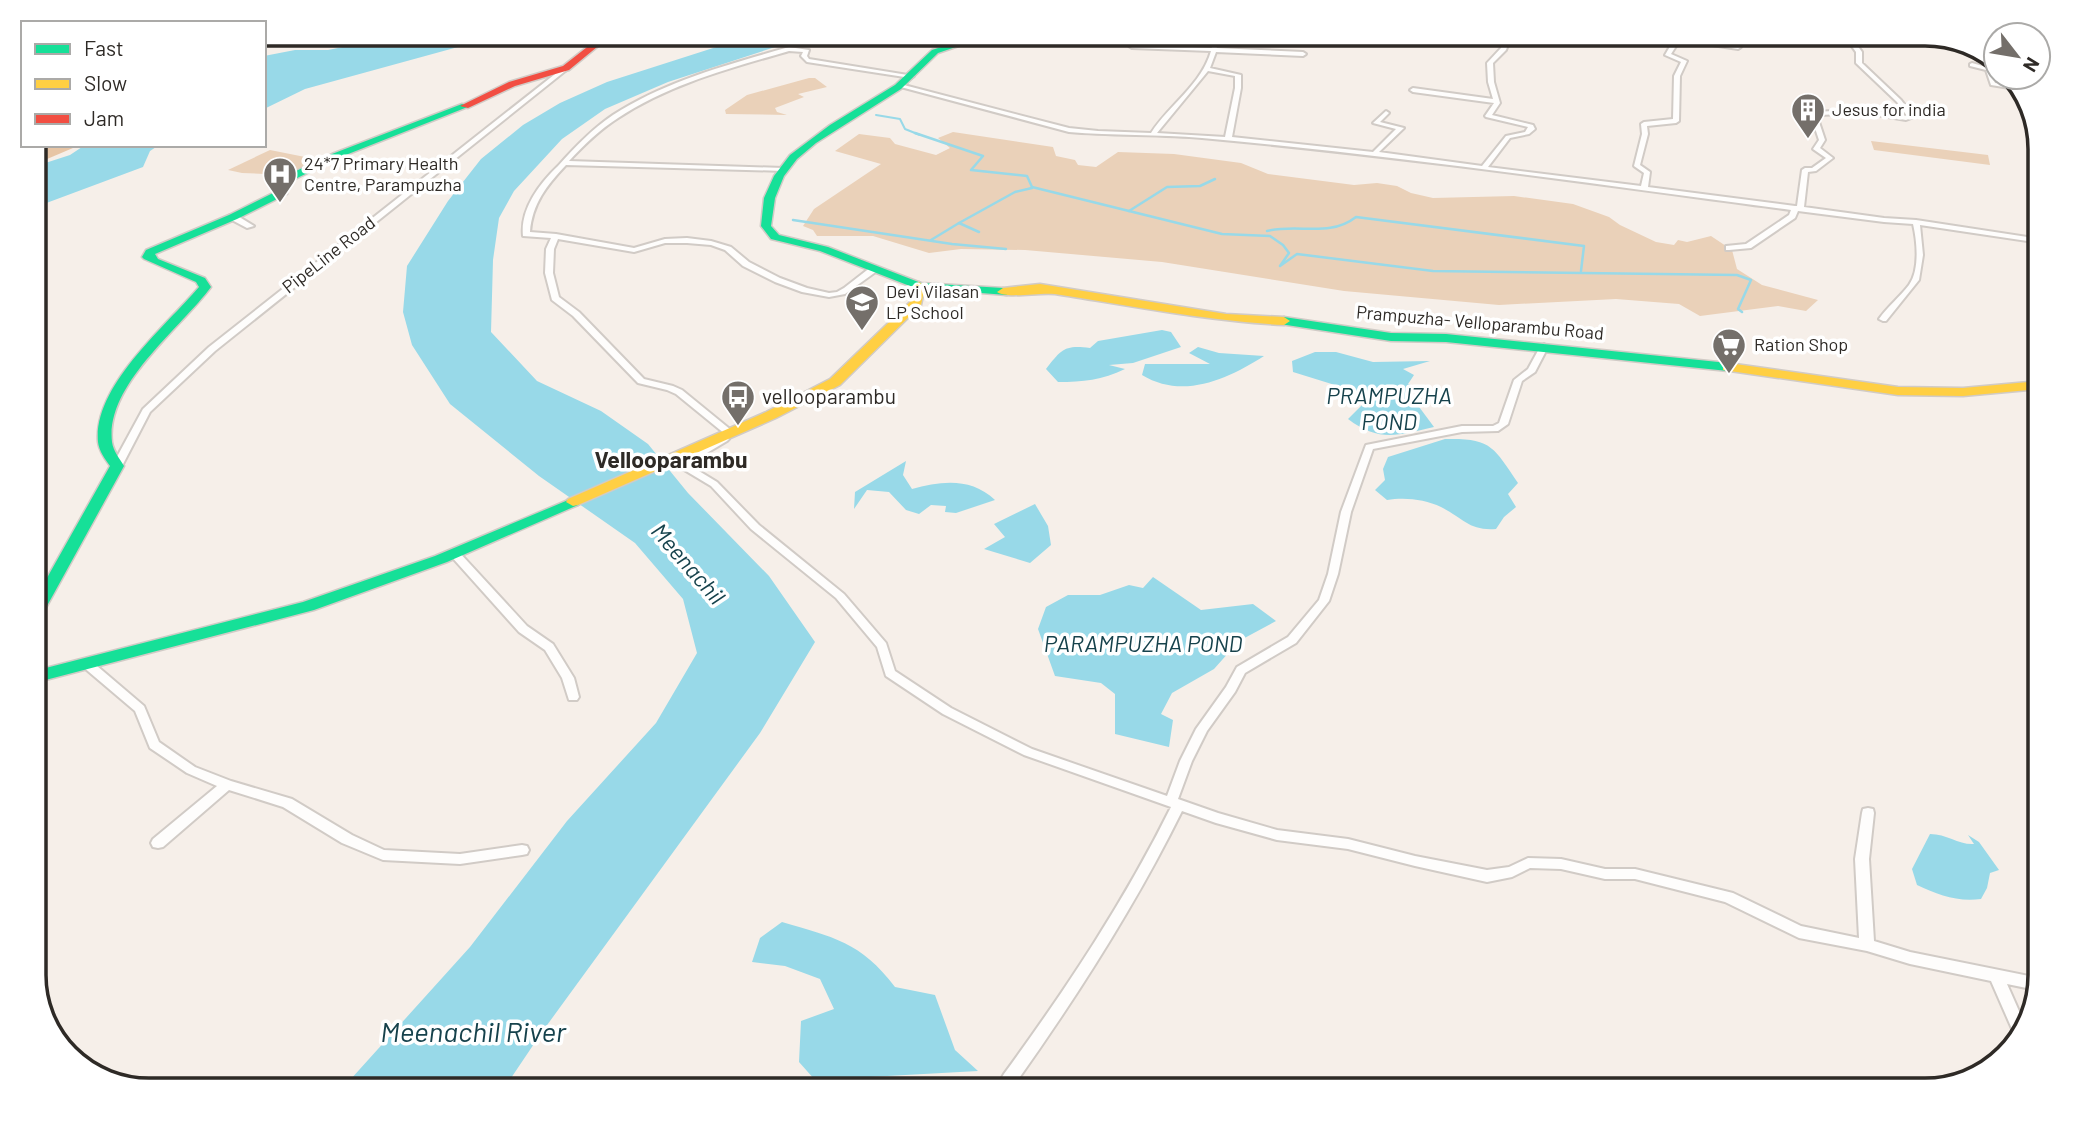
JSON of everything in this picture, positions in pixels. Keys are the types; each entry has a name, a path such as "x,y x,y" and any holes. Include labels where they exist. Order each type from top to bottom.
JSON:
{"main road":[{"path":"46,592 117,466 103,442 108,407 149,352 205,288 201,280 154,261 148,257 150,252 233,217 285,191 279,183 335,156 464,106 512,83 566,68 595,45"},
{"path":"783,170 789,160 818,135 906,81 928,56 952,45"},
{"name":"Prampuzha- Velloparambu Road","path":"783,170 775,184 766,217 766,226 775,237 824,249 919,286 999,292 1040,288 1226,318 1260,318 1391,337 1446,338 1544,347 1779,373 1898,391 1963,392 2027,386"},
{"path":"46,674 308,606 454,553 771,415 835,382 917,302 919,286"}],"street":[{"path":"1153,134 1163,118 1175,110 1208,69 1214,51 1213,45"},
{"path":"1483,169 1507,137 1527,133 1532,129 1531,126 1488,116 1496,101 1490,63 1505,45"},
{"path":"1644,189 1647,172 1637,166 1645,134 1644,124 1676,121 1677,76 1684,61 1668,55 1674,45"},
{"path":"1722,45 1738,47"},
{"path":"1729,248 1748,246 1798,209 1805,170 1814,170 1830,159 1816,149 1822,140 1815,120 1818,113 1864,111 1911,117 1899,101 1859,63 1859,52 1854,45"},
{"path":"1132,46 1303,54"},
{"path":"874,269 840,294 832,295 804,290 773,278 743,262 726,247 681,241 664,242 648,249 634,250 556,236 526,234 527,216 539,192 564,163 597,130 635,105 708,74 789,49 807,51 804,56 807,60 906,81 1047,126 1098,133 1153,134 1374,154 1916,222 2027,239"},
{"path":"1972,65 1982,68"},
{"name":"PipeLine Road","path":"117,466 146,411 212,349 566,68"},
{"path":"1208,69 1238,75 1228,140"},
{"path":"1413,90 1496,101"},
{"path":"1374,154 1401,130 1400,127 1377,123 1386,113"},
{"path":"564,163 783,170"},
{"path":"233,217 250,226"},
{"path":"1882,319 1913,285 1917,275 1921,236 1916,222"},
{"path":"556,236 550,249 549,273 555,298 576,314 641,381 679,392 735,433 686,461 684,466 714,484 755,527 840,596 882,646 890,673 947,711 1028,752 1216,818 1277,835 1348,844 1415,862 1487,876 1512,872 1528,863 1561,864 1605,874 1635,874 1728,897 1799,932 2027,982"},
{"path":"1010,1078 1059,1011 1156,852 1175,803 1185,761 1202,729 1231,689 1241,670 1292,640 1324,601 1333,574 1346,512 1370,447 1462,429 1496,429 1503,424 1518,380 1532,370 1544,347"},
{"path":"454,553 523,629 549,647 568,678 573,696"},
{"path":"86,663 140,709 154,745 191,770 227,785 287,803 347,839 383,855 460,859 522,850"},
{"path":"158,843 227,785"},
{"path":"1867,945 1862,859 1868,813"},
{"path":"1996,976 2016,1022"}],"shaded area":[{"path":"815,78 827,87 798,94 804,97 775,108 777,112 787,115 726,114 725,110 747,95"},
{"path":"953,132 1053,147 1056,156 1075,160 1078,165 1096,167 1118,152 1174,154 1241,163 1268,174 1354,185 1377,183 1397,186 1411,193 1433,198 1514,196 1573,204 1609,217 1656,242 1674,245 1678,240 1687,242 1711,236 1732,250 1737,269 1762,285 1818,300 1806,311 1778,306 1700,316 1679,304 1616,299 1499,305 1344,291 1162,262 1025,250 961,249 929,253 873,236 817,236 813,230 803,226 814,209 881,164 835,151 859,134 890,138 895,144 936,155 950,148 938,138"},
{"path":"1871,141 1988,155 1990,165 1874,150"},
{"path":"46,147 75,147 46,159"},
{"path":"270,150 320,160 287,175 228,170"}],"water":[{"path":"353,45 465,45 305,89 266,108 266,56 295,50 328,50"},
{"name":"Meenachil River","path":"723,45 781,45 668,82 605,109 562,139 514,191 499,218 493,260 491,332 537,381 601,411 648,444 688,493 769,576 815,642 760,733 511,1078 352,1078 470,947 567,821 656,723 697,653 683,599 635,543 539,476 450,404 412,345 403,312 407,266 448,201 481,159 523,125 560,103 607,82"},
{"path":"82,147 156,147 150,151 143,167 46,203 46,163 70,155"},
{"path":"1162,330 1171,332 1181,347 1133,363 1109,365 1125,369 1108,376 1084,381 1058,382 1046,369 1060,353 1069,348 1090,348 1098,341"},
{"path":"1198,347 1219,353 1264,356 1236,372 1205,384 1173,386 1142,375 1145,364 1210,364 1189,353"},
{"name":"PRAMPUZHA POND","path":"1315,352 1336,352 1373,362 1430,361 1403,369 1414,375 1408,384 1418,390 1408,392 1434,427 1390,435 1359,427 1348,419 1363,404 1351,390 1293,372 1292,361"},
{"path":"1445,439 1472,440 1489,447 1503,460 1518,483 1508,494 1516,507 1504,517 1496,529 1473,526 1441,507 1421,500 1387,500 1375,490 1385,480 1383,469 1388,457"},
{"path":"906,461 903,475 912,489 934,484 966,484 976,487 995,500 956,513 945,512 946,506 931,505 919,514 906,510 889,492 867,490 854,509 855,492"},
{"path":"1035,504 1048,526 1051,545 1030,563 984,549 1005,537 994,524"},
{"name":"PARAMPUZHA POND","path":"1153,577 1201,610 1253,604 1276,621 1239,641 1214,669 1172,693 1161,714 1173,720 1169,747 1115,734 1115,694 1101,683 1055,676 1038,629 1046,607 1068,595 1100,595 1129,585 1143,588"},
{"path":"1930,834 1974,844 1968,835 1979,842 1999,870 1990,873 1981,899 1948,897 1917,885 1912,869"},
{"path":"782,922 831,937 870,960 895,987 935,995 955,1050 978,1071 813,1078 799,1062 801,1021 834,1009 820,979 785,966 752,962 760,938"}],"waterway":[{"path":"876,115 900,119 905,129 915,133"},
{"path":"915,133 983,156 971,170 1027,176 1032,187 1129,211"},
{"path":"915,133 920,135"},
{"path":"1129,211 1167,187 1200,186 1215,179"},
{"path":"959,223 1015,192 1032,188"},
{"path":"1129,211 1222,234 1270,236 1289,253 1280,266 1297,254 1433,271 1737,275 1751,280 1738,309 1742,312"},
{"path":"1267,231 1324,229 1346,223 1356,217 1584,246 1581,271"},
{"path":"793,220 952,244 1006,249"},
{"path":"931,240 959,223"},
{"path":"959,223 979,232"}],"traffic: fast":[{"path":"950,45 924,60 898,87 812,141 794,157 779,176 769,198 766,226 775,237 824,249 919,286 1003,292"},
{"path":"46,593 117,466 105,442 106,421 113,401 141,359 205,287 201,280 154,261 148,257 150,252 233,217 283,192 279,183 335,156 465,106"},
{"path":"1284,321 1391,337 1446,338 1728,367"},
{"path":"46,674 308,606 441,559 573,502"}],"traffic: slow":[{"path":"573,502 771,415 835,382 917,302 919,286"},
{"path":"1003,292 1040,288 1226,318 1284,321"},
{"path":"1728,367 1898,391 1963,392 2027,386"}],"traffic: jam":[{"path":"465,106 512,84 566,68 595,45"}],"place":[{"name":"Jesus for india","path":"1808,140"},
{"name":"24*7 Primary Health Centre, Parampuzha","path":"280,204"},
{"name":"Devi Vilasan LP School","path":"862,332"},
{"name":"Ration Shop","path":"1729,375"},
{"name":"vellooparambu","path":"738,427"}],"district":[{"name":"Vellooparambu","path":"671,460"}],"water label":[{"name":"Meenachil","path":"688,564"}]}
